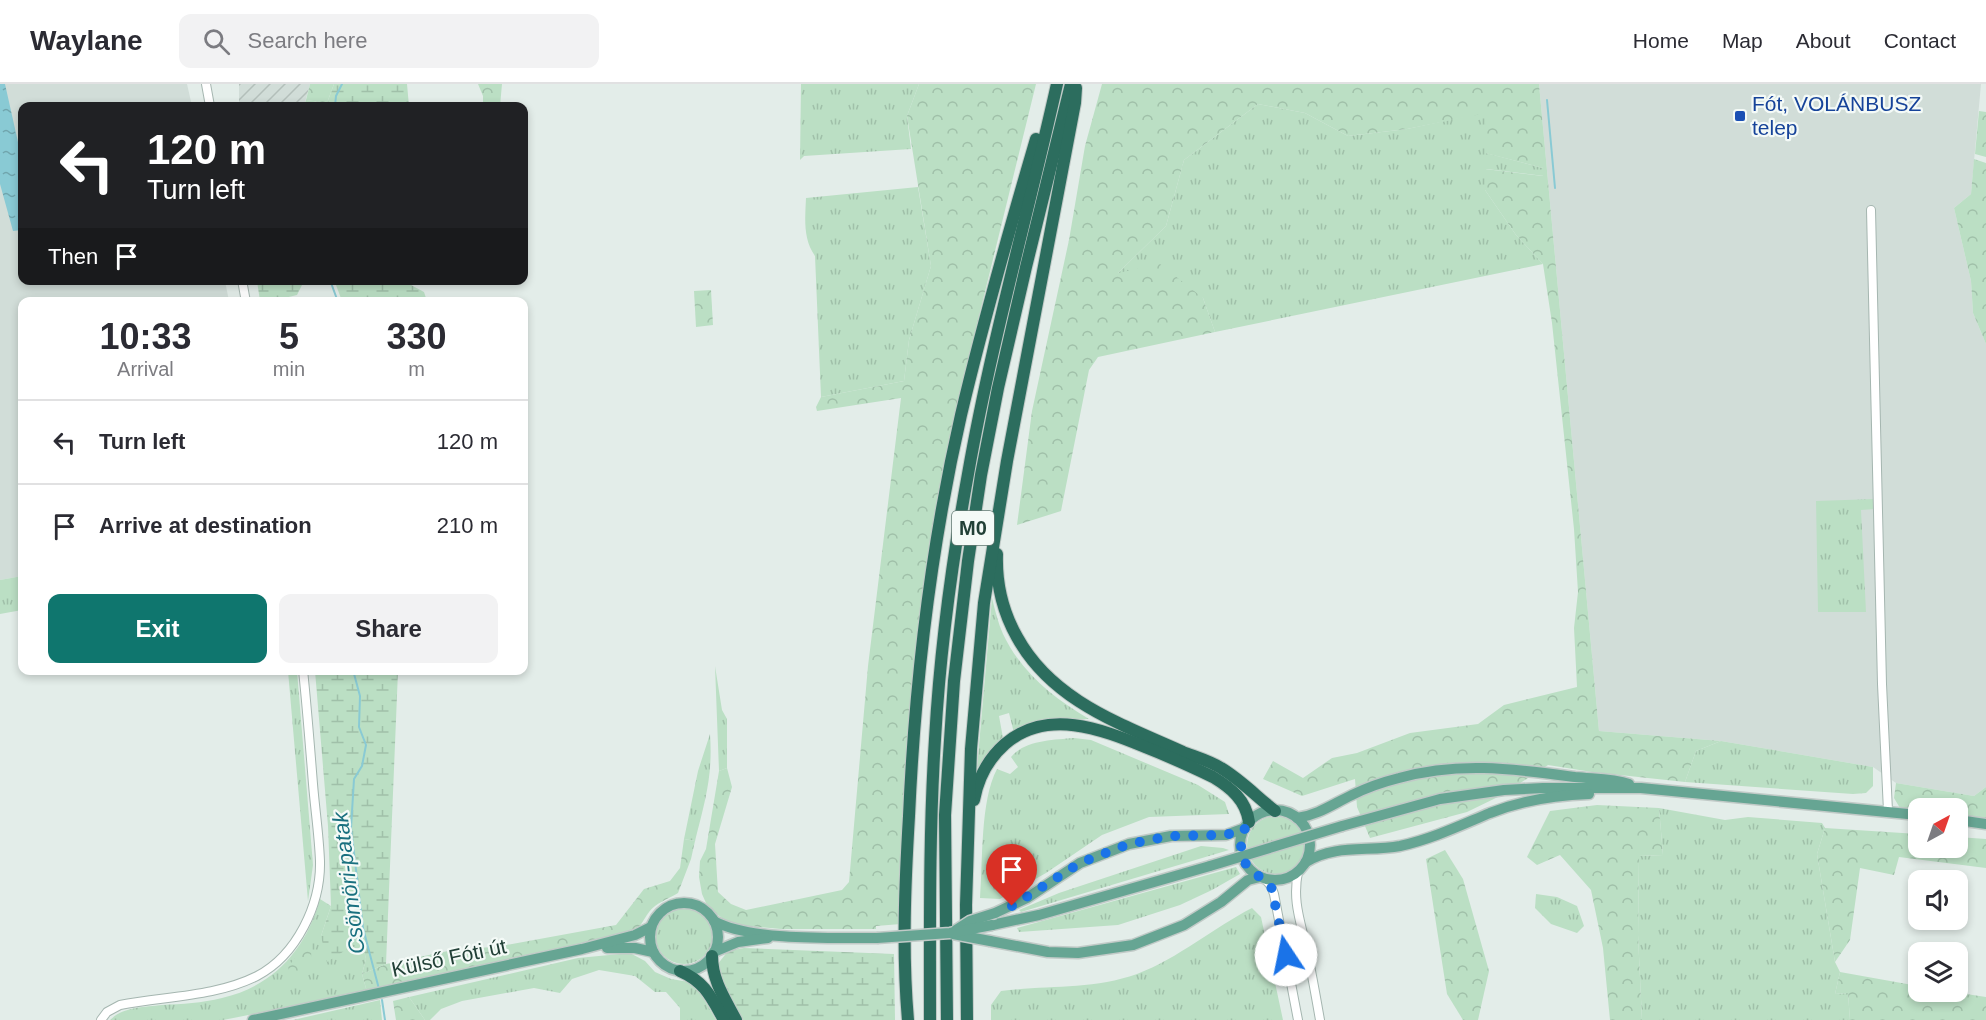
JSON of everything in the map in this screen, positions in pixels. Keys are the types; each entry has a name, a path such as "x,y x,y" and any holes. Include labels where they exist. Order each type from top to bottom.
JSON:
{"highway":[{"name":"M0","path":"930,1020 931,853 935,738 953,566 967,477 992,355 1057,84"},
{"name":"M0","path":"947,1020 945,815 954,681 968,561 981,475 998,387 1071,84"},
{"path":"967,1020 968,821 975,691 984,603 996,524 1075,103 1076,84"},
{"path":"906,1020 906,902 910,787 920,669 940,527 961,416 989,304 1038,133 1053,103"},
{"path":"996,524 996,567 1005,610 1010,625 1024,650 1047,678 1082,705 1221,768 1275,810"},
{"path":"968,821 981,776 996,753 1017,736 1044,726 1078,724 1107,731 1229,786 1248,811 1247,825"},
{"path":"713,954 712,970 716,982 736,1020"},
{"path":"680,971 692,976 706,988 724,1020"}],"main road":[{"path":"1297,818 1317,814 1353,794 1398,778 1442,769 1521,769 1617,780 1641,788"},
{"path":"781,936 725,946 700,967 680,971 669,968 660,961 653,952 649,940 655,917 672,904 682,902 702,908 714,921 724,927 781,936 877,938 950,933 1039,915 1416,804 1463,794 1525,788 1641,788 1908,813"},
{"path":"1306,862 1326,852 1401,846 1445,832 1493,812 1536,800 1576,794 1617,793 1641,788"},
{"path":"1275,810 1297,818 1309,835 1310,849 1306,862 1298,873 1282,880 1262,878 1248,880 1221,902 1184,925 1133,945 1078,953 1048,952 950,933 970,921 995,913 1027,898 1080,863 1129,844 1171,836 1226,835 1247,825 1261,814 1275,810"},
{"path":"1968,821 1986,824"},
{"path":"1247,825 1240,846 1242,855 1246,864 1262,878"},
{"path":"713,954 718,942 714,921"},
{"name":"Külső Fóti út","path":"253,1020 582,949 635,935 651,927"},
{"name":"Külső Fóti út","path":"582,949 635,948 653,952"}],"street":[{"path":"206,84 209,102"},
{"path":"1871,210 1882,684 1888,811"},
{"path":"101,1020 107,1012 120,1005 211,992 250,979 274,965 299,935 315,898 320,863 303,675"},
{"path":"1298,873 1294,890 1297,911 1320,1020"},
{"path":"1262,878 1271,886 1274,894 1298,1020"}],"shaded area":[{"path":"0,84 187,84 191,102 18,102 18,285 226,285 228,297 18,297 18,577 0,580"},
{"path":"239,84 310,84 305,102 239,102"},
{"path":"1539,84 1981,84 1971,194 1954,208 1971,281 1973,313 1986,344 1986,787 1974,796 1896,783 1873,767 1721,741 1599,731"}],"green space":[{"path":"310,84 334,84 327,102 306,100"},
{"path":"334,84 407,84 409,102 327,102"},
{"path":"478,84 502,84 500,102 483,102"},
{"path":"801,84 919,84 907,116 911,149 804,156 800,160"},
{"path":"919,84 1036,84 955,414 934,526 901,924 876,926 876,929 781,929 739,925 726,921 706,903 699,877 700,861 706,849 719,771 727,768 732,787 715,844 718,892 731,904 746,910 842,890 849,882 868,666 901,398 817,411 816,407 821,397 904,381 909,340 931,266 907,116"},
{"path":"1102,84 1539,84 1599,731 1721,741 1696,751 1685,782 1548,765 1502,795 1467,812 1370,838 1357,807 1355,779 1302,796 1263,779 1273,761 1303,778 1332,758 1357,753 1410,733 1478,724 1504,705 1577,687 1574,628 1578,592 1574,529 1552,323 1543,264 1516,235 1485,190 1485,169 1543,176 1543,168 1485,153 1486,113 1407,129 1348,136 1305,113 1258,104 1184,160 1166,226 1118,273 1160,264 1203,298 1215,332 1098,357 1089,370 1061,511 1017,525 1032,411 1069,240 1085,146"},
{"path":"1258,104 1305,113 1348,136 1407,129 1486,112 1486,153 1543,168 1544,176 1486,169 1485,190 1516,235 1543,264 1215,332 1203,298 1117,274 1166,226 1184,160"},
{"path":"1979,111 1986,112 1986,157 1975,154"},
{"path":"1974,159 1986,163 1986,344 1973,313 1971,281 1954,208 1971,194"},
{"path":"918,187 931,266 909,340 904,381 821,397 815,256 808,243 805,221 806,198"},
{"path":"258,285 302,285 297,295 259,297"},
{"path":"336,285 411,285 424,292 426,297 340,297"},
{"path":"711,290 713,325 696,327 694,291"},
{"path":"1874,499 1875,509 1861,510 1866,612 1818,612 1816,501"},
{"path":"18,577 18,611 0,614 0,580"},
{"path":"992,598 1003,634 1019,660 1039,683 1089,719 1054,719 1014,733 1009,713 999,716 1003,738 977,768"},
{"path":"715,666 722,710 727,719 727,768 719,771"},
{"path":"288,675 297,675 313,865 308,901"},
{"path":"315,675 398,675 386,964 362,974 366,959 359,930 349,948 327,962 321,936 331,906 328,826"},
{"path":"710,734 709,776 702,813 695,841 684,839 698,771"},
{"path":"1074,738 1091,740 1198,785 1225,802 1229,814 1149,817 1102,835 1046,873 1000,899 980,898 985,814 997,769 1010,774 1018,767 1011,757 1024,747 1049,740"},
{"path":"1721,741 1873,767 1873,786 1866,793 1853,794 1685,782 1696,751"},
{"path":"1896,783 1974,796 1986,787 1986,820 1968,817 1968,798 1908,798 1908,809 1900,808 1894,798"},
{"path":"1597,805 1659,808 1663,855 1639,856 1638,935 1642,1020 1610,1020 1603,948 1591,890 1560,855 1537,865 1527,857 1550,811"},
{"path":"1659,808 1725,820 1748,817 1822,823 1825,828 1817,854 1835,962 1840,972 1835,994 1848,993 1850,1020 1642,1020 1638,935 1639,856 1663,855"},
{"path":"1276,816 1287,818 1300,829 1305,845 1303,856 1292,869 1276,874 1265,872 1252,861 1247,845 1249,834 1260,821"},
{"path":"1825,828 1908,833 1908,858 1968,858 1968,838 1986,839 1986,868 1899,857 1894,875 1860,868 1850,940 1835,962 1817,854"},
{"path":"684,839 695,841 678,893 652,909 634,932 367,992 362,974 386,964 448,951 501,946 616,925 644,889 670,881 680,868"},
{"path":"1201,846 1229,850 1021,912 1019,910 1059,893"},
{"path":"1445,850 1463,879 1489,971 1478,1020 1463,1020 1447,994 1426,859"},
{"path":"1236,867 1240,874 1212,890 1180,905 1118,925 1019,932 1017,928"},
{"path":"1536,894 1557,897 1577,906 1584,926 1577,933 1551,924 1535,908"},
{"path":"320,899 331,906 321,936 359,929 366,959 362,974 367,992 223,1020 110,1020 121,1012 134,1008 214,1000 241,992 257,984 272,975 297,949 314,917"},
{"path":"684,906 700,911 708,919 713,935 708,951 700,959 684,964 668,959 660,951 655,935 660,919 668,911"},
{"path":"1252,908 1261,917 1283,1020 991,1020 991,1005 1001,991 1103,983 1137,974 1167,960"},
{"path":"308,941 312,941 311,958 306,960 306,964 312,973 302,975 290,973 288,967"},
{"path":"744,948 894,954 895,1020 741,1020 728,997 717,965 728,951"},
{"path":"630,953 645,961 655,972 671,979 689,982 701,994 716,1020 680,1020 680,1008 666,992 655,992 635,976 599,970 572,979 560,993 534,988 462,1001 441,1009 430,1020 425,1020 409,997 578,958"},
{"path":"1840,972 1908,984 1908,1002 1968,1002 1968,994 1986,997 1986,1020 1850,1020 1848,993 1835,994"},
{"path":"409,997 425,1020 396,1020 393,1001"},
{"path":"380,1000 382,1020 293,1020"}],"water":[{"path":"0,84 5,84 18,142 18,230 13,231 0,184"}],"waterway":[{"name":"Csömöri-patak","path":"335,102 342,84"},
{"path":"1547,100 1555,188"},
{"name":"Csömöri-patak","path":"332,285 336,297"},
{"name":"Csömöri-patak","path":"354,675 360,696 359,727 366,745 362,766 354,779 351,828 363,928 379,989"},
{"name":"Csömöri-patak","path":"382,1000 385,1020"}],"place":[{"name":"Fót, VOLÁNBUSZ telep","path":"1740,116"}],"route":[{"path":"1012,906 1080,863 1105,852 1153,838 1226,835 1245,828 1240,846 1242,855 1252,871 1271,886 1286,955"}]}
